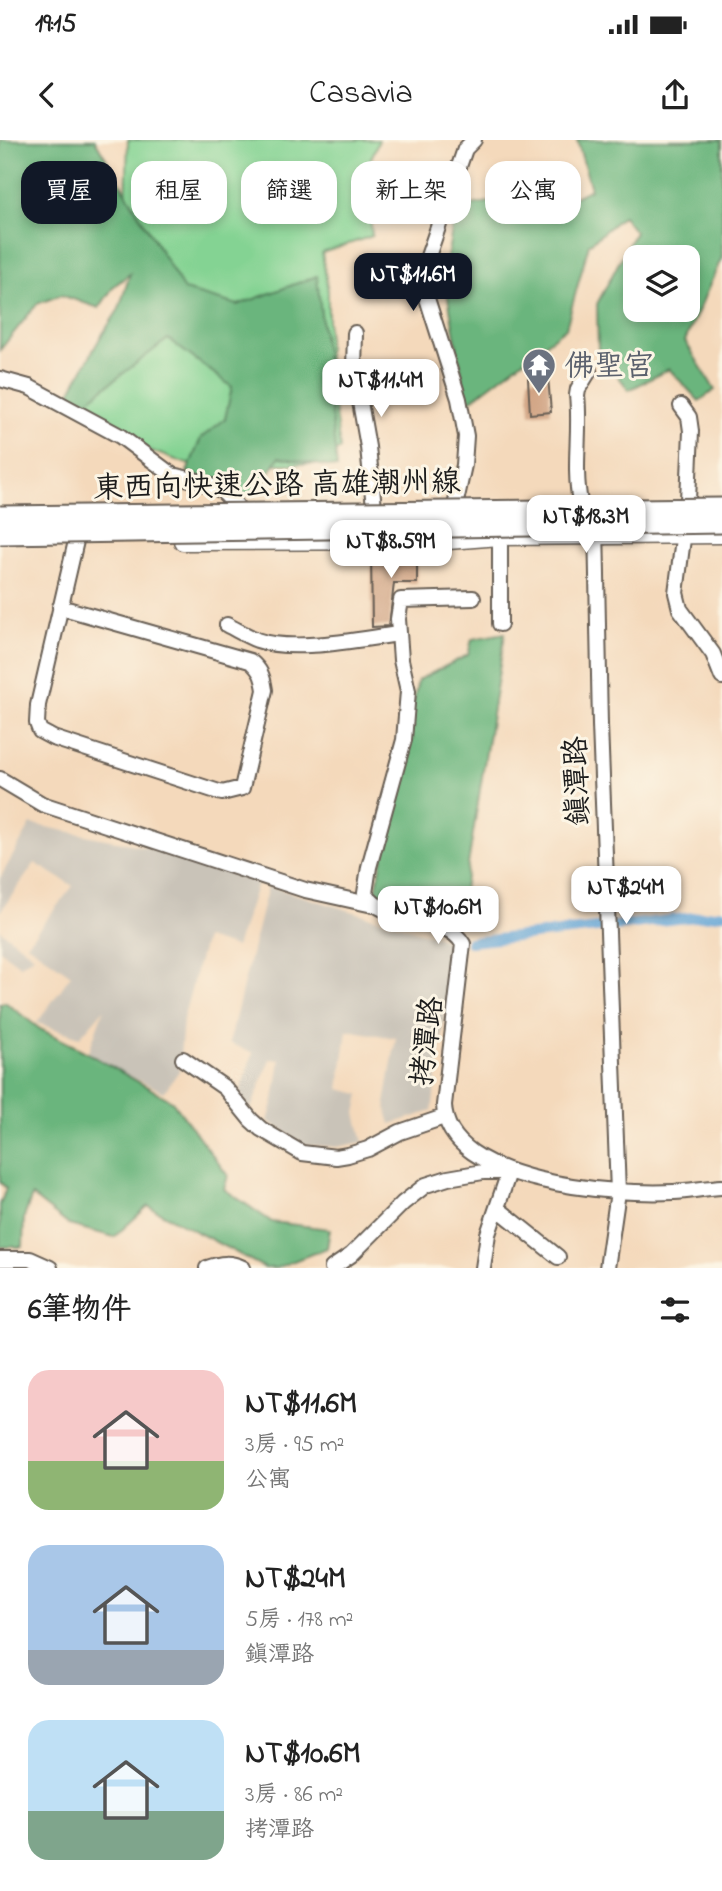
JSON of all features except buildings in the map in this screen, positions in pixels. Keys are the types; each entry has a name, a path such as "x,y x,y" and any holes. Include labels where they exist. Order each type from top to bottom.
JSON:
{"highway":[{"name":"東西向快速公路 高雄潮州線","path":"0,516 722,508"},
{"name":"東西向快速公路 高雄潮州線","path":"0,534 722,523"}],"main road":[{"path":"0,508 455,507 722,499"},
{"path":"0,540 448,540 500,536 722,534"}],"street":[{"path":"448,540 464,465 466,436 459,400 425,292 425,265 466,149 474,140"},
{"path":"355,333 354,368 368,447 374,507"},
{"name":"鎮潭路","path":"590,371 577,395 579,437 576,463 596,535 600,725 618,1192 607,1268"},
{"path":"0,379 29,387 120,436 172,475 198,481 221,491 237,506"},
{"path":"681,406 689,417 691,431 688,500 676,593 680,609 713,654 722,677"},
{"path":"500,536 500,624"},
{"path":"60,607 250,661 258,668 265,690 243,788 222,793 53,738 40,731 37,723 38,705 60,607 76,541"},
{"path":"373,905 365,893 369,867 404,740 408,708 398,620 401,600 473,598"},
{"path":"227,625 258,640 279,644 302,645 399,634"},
{"path":"0,779 53,808 305,891 373,905"},
{"name":"拷潭路","path":"373,905 404,917 432,923 458,936 463,944 444,1117 448,1129 459,1143 509,1172 556,1183 618,1192 674,1192 722,1186"},
{"path":"183,1059 225,1088 261,1129 302,1153 336,1157 348,1155 368,1149 400,1132 444,1117"},
{"path":"332,1268 351,1255 403,1203 426,1185 483,1172 509,1172 488,1234 483,1268"},
{"path":"497,1208 558,1257"},
{"path":"0,1259 30,1259 50,1268"},
{"path":"207,1268 220,1263 231,1263 243,1268"}],"shaded area":[{"path":"31,824 150,848 258,881 236,947 205,938 183,1019 179,1071 164,1092 87,1056 104,1009 80,1037 37,1023 71,975 27,944 73,886 35,863 0,912 0,878"},
{"path":"268,886 444,939 453,953 432,1111 391,1124 385,1104 396,1038 347,1030 339,1089 360,1094 356,1113 363,1142 337,1147 304,1145 268,1121 280,1060 270,1059 251,1109 239,1094 253,1053 229,1043"},
{"path":"0,930 34,956 20,965 0,950"}],"green space":[{"path":"0,140 95,140 107,161 21,161 21,224 117,224 117,177 131,201 131,224 145,224 184,290 238,305 317,276 337,468 279,457 256,495 235,493 187,472 201,438 225,419 232,387 168,339 86,402 68,396 119,309 130,274 114,286 99,308 61,295 37,304 0,350"},
{"path":"128,140 379,140 370,161 351,161 351,224 371,224 372,236 322,253 328,291 328,364 340,449 318,464 274,464 234,481 146,449 75,401 129,343 161,302 133,224 227,224 227,161 131,161 131,219 126,205"},
{"path":"577,140 722,140 722,257 700,307 700,245 628,245 635,232 623,216 589,244 566,328 467,403 444,275 453,224 471,224 471,205 485,203 485,224 581,224 581,194 591,189"},
{"path":"623,255 623,322 693,322 685,341 715,390 699,401 669,369 629,390 598,350 597,304"},
{"path":"505,633 460,915 385,900 376,891 418,680 468,655 472,639"},
{"path":"5,1002 40,1029 172,1101 228,1176 224,1189 272,1222 330,1229 327,1248 276,1268 265,1268 148,1206 114,1237 69,1225 32,1196 24,1217 23,1247 0,1247 0,1205 6,1188 0,1182 0,1004"}],"waterway":[{"path":"470,942 722,914"}],"place":[{"name":"佛聖宮","path":"539,395"}]}
